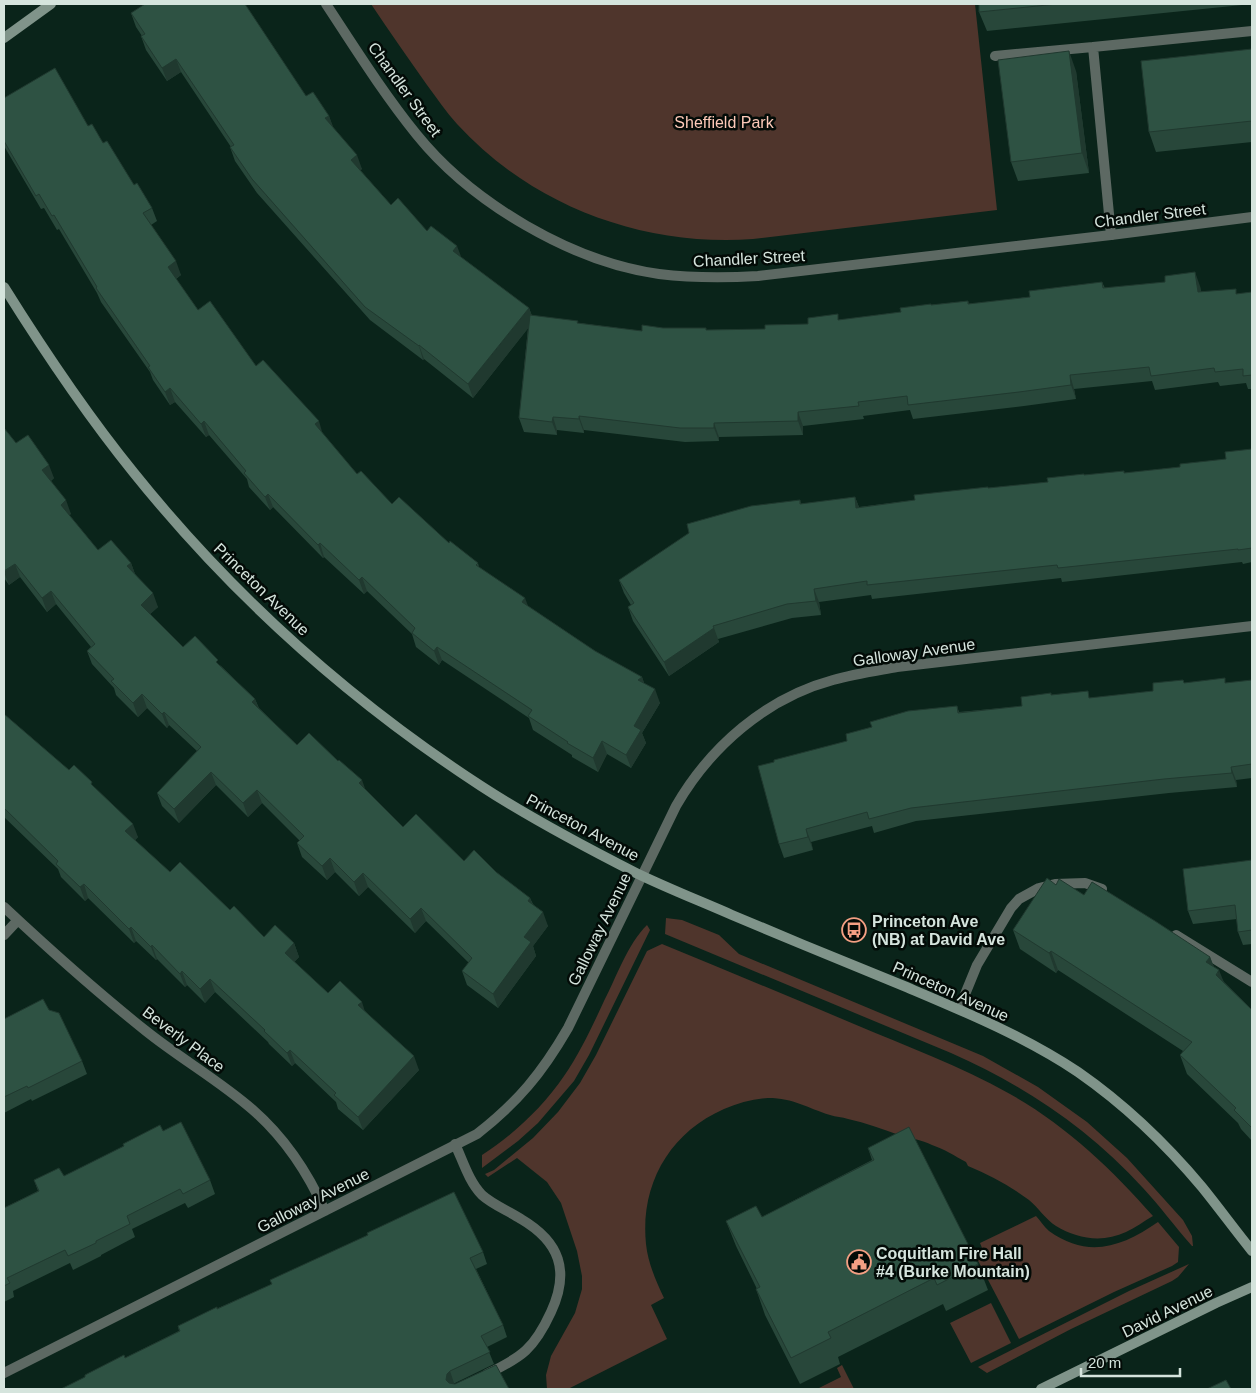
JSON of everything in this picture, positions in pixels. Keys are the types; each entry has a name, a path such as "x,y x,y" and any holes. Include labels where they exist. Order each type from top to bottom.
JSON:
{"street":[{"path":"4,38 51,4"},
{"name":"Chandler Street","path":"326,4 418,136 444,164 471,188 512,218 553,239 600,260 657,274 721,278 758,276 1252,217"},
{"path":"994,56 1252,31"},
{"path":"1093,47 1111,235"},
{"name":"Princeton Avenue","path":"4,288 48,355 132,471 204,555 284,634 364,702 482,786 567,836 642,876 960,1009 1058,1060 1115,1101 1160,1142 1201,1186 1252,1251"},
{"name":"Galloway Avenue","path":"4,1373 477,1134 498,1117 535,1079 554,1053 683,794 710,758 753,718 805,689 865,672 1252,626"},
{"path":"960,1009 977,965 1010,908 1019,899 1039,888 1070,883 1085,883 1108,893"},
{"name":"Beverly Place","path":"4,907 46,946 148,1032 254,1111 293,1154 312,1184 325,1211"},
{"path":"4,935 18,920"},
{"path":"1166,929 1252,982"},
{"path":"455,1144 470,1177 482,1195 539,1231 550,1242 557,1256 560,1269 561,1284 557,1299 533,1344 513,1361 474,1381"},
{"name":"David Avenue","path":"1041,1389 1252,1287"}],"green space":[{"name":"Sheffield Park","path":"371,4 975,4 997,210 753,239 712,240 671,236 631,228 592,215 555,199 519,178 487,153 449,115"},
{"path":"666,918 682,920 719,935 739,954 983,1056 1038,1087 1087,1122 1127,1158 1183,1220 1192,1236 1193,1246 1122,1166 1077,1127 1030,1094 951,1053 665,934"},
{"path":"647,925 650,930 589,1055 574,1081 538,1123 518,1141 482,1168 482,1155 527,1120 547,1099 564,1076 586,1040 628,951"},
{"path":"662,944 933,1057 972,1074 1010,1094 1068,1133 1121,1181 1153,1216 1129,1230 1108,1238 1081,1237 1056,1226 1029,1200 1007,1185 968,1166 966,1162 941,1148 861,1122 830,1115 777,1098 757,1099 740,1103 705,1119 688,1132 662,1163 648,1201 645,1222 647,1251 650,1265 664,1298 651,1305 667,1339 568,1389 547,1389 546,1375 551,1356 575,1313 582,1289 582,1276 577,1251 561,1203 547,1182 517,1158 488,1177 485,1174 494,1170 533,1138 558,1112 580,1083 596,1055 647,951"},
{"path":"1036,1216 1045,1228 1063,1240 1091,1247 1118,1243 1145,1231 1158,1222 1179,1247 1178,1262 1019,1339 974,1253 982,1248 980,1243"},
{"path":"1189,1264 1172,1281 1071,1329 987,1373 978,1367 1129,1291"},
{"path":"991,1303 1011,1343 971,1363 950,1323"},
{"path":"842,1365 854,1389 817,1389 841,1377 837,1368"}],"building":[{"path":"145,4 245,4 306,96 313,92 329,116 325,118 357,155 351,160 391,205 398,198 427,231 431,226 457,246 453,251 529,308 468,384 419,345 365,307 252,179 230,147 234,145 176,59 162,68 141,36 145,34 131,13"},
{"path":"979,4 1057,4 979,12"},
{"path":"1252,49 1252,121 1149,132 1141,61"},
{"path":"1069,51 1082,153 1011,162 998,60"},
{"path":"55,68 88,126 92,124 103,143 107,141 134,185 137,183 152,208 143,213 176,261 168,267 198,310 210,301 256,366 263,360 319,421 315,424 357,474 361,471 392,504 399,497 449,543 450,541 478,563 476,565 525,598 522,602 595,651 642,677 638,680 655,689 634,726 641,730 626,755 602,741 593,758 567,743 528,716 532,710 437,647 434,651 412,633 415,628 362,577 359,580 320,543 318,545 268,494 265,497 204,421 201,424 170,388 165,392 148,367 150,366 96,288 54,215 52,216 39,194 36,196 4,141 4,98"},
{"path":"1195,272 1198,292 1236,289 1236,294 1252,292 1252,375 1243,376 1243,369 1215,372 1214,368 1151,376 1149,367 1070,375 1071,385 908,405 907,396 858,402 859,406 798,412 798,421 714,423 714,428 680,428 579,416 579,419 553,417 552,422 519,418 530,315 642,331 642,325 663,328 706,328 706,330 765,329 765,325 808,324 808,318 838,314 838,320 901,312 900,308 931,304 968,301 968,304 1030,297 1029,291 1102,282 1103,288 1165,282 1165,276"},
{"path":"4,428 16,443 28,435 49,465 42,470 66,500 61,505 98,550 111,540 131,563 127,566 153,593 141,605 183,647 195,636 218,660 216,662 255,699 252,702 297,745 309,733 338,761 362,780 359,783 403,827 416,814 464,861 474,850 496,872 530,898 528,901 543,912 524,937 531,942 493,994 462,971 472,958 421,908 410,919 363,873 354,882 330,858 322,866 297,843 304,836 257,790 243,803 211,772 174,809 157,793 201,747 164,712 162,714 142,694 133,703 111,681 114,679 87,651 95,644 51,591 42,598 15,564 4,571"},
{"path":"1252,449 1252,548 1058,568 1057,565 867,585 867,581 814,589 816,601 787,604 713,626 714,628 664,662 628,607 634,603 619,580 689,533 687,524 751,506 800,500 800,504 855,497 856,508 915,500 914,495 1048,482 1047,478 1180,467 1180,464 1226,459 1225,452"},
{"path":"1225,678 1225,683 1252,680 1252,764 1231,767 1232,773 911,808 869,819 867,812 806,829 808,837 779,844 758,766 847,741 846,734 872,727 870,722 908,711 957,706 958,713 1022,706 1021,697 1051,693 1051,695 1088,691 1089,698 1153,691 1153,683 1183,680 1184,683"},
{"path":"4,714 69,770 74,765 92,782 91,784 133,824 125,831 170,872 180,862 230,910 234,906 264,937 275,925 294,943 285,953 328,993 340,981 362,1002 358,1005 414,1056 358,1117 334,1095 336,1093 290,1050 287,1053 210,979 200,989 182,971 180,974 152,945 151,947 131,927 129,929 84,884 80,887 56,864 58,861 4,808"},
{"path":"1252,860 1252,930 1238,932 1235,905 1188,911 1183,869"},
{"path":"1047,878 1056,885 1059,879 1084,895 1092,882 1210,957 1206,962 1219,970 1216,975 1252,1010 1252,1128 1234,1110 1236,1108 1180,1055 1192,1042 1051,951 1049,953 1013,930"},
{"path":"43,999 49,1010 59,1013 82,1061 28,1088 27,1086 4,1097 4,1019"},
{"path":"181,1122 210,1180 183,1194 180,1189 127,1216 130,1224 68,1256 65,1250 7,1278 10,1283 4,1286 4,1208 39,1191 34,1180 59,1168 64,1176 124,1146 123,1144 160,1125 163,1131"},
{"name":"Coquitlam Fire Hall #4 (Burke Mountain)","path":"909,1127 978,1264 937,1285 934,1278 828,1332 831,1338 791,1358 756,1289 760,1287 726,1221 756,1206 762,1217 874,1160 868,1148"},
{"path":"454,1192 483,1252 470,1258 503,1325 481,1336 490,1352 450,1371 447,1374 446,1380 449,1383 455,1384 496,1365 509,1389 61,1389 124,1355 125,1358 180,1331 178,1326 272,1284 270,1280 368,1235 367,1233"},
{"path":"1226,1380 1231,1389 1207,1389"}],"place":[{"name":"Princeton Ave (NB) at David Ave","path":"854,930"},
{"name":"Coquitlam Fire Hall #4 (Burke Mountain)","path":"859,1262"}]}
